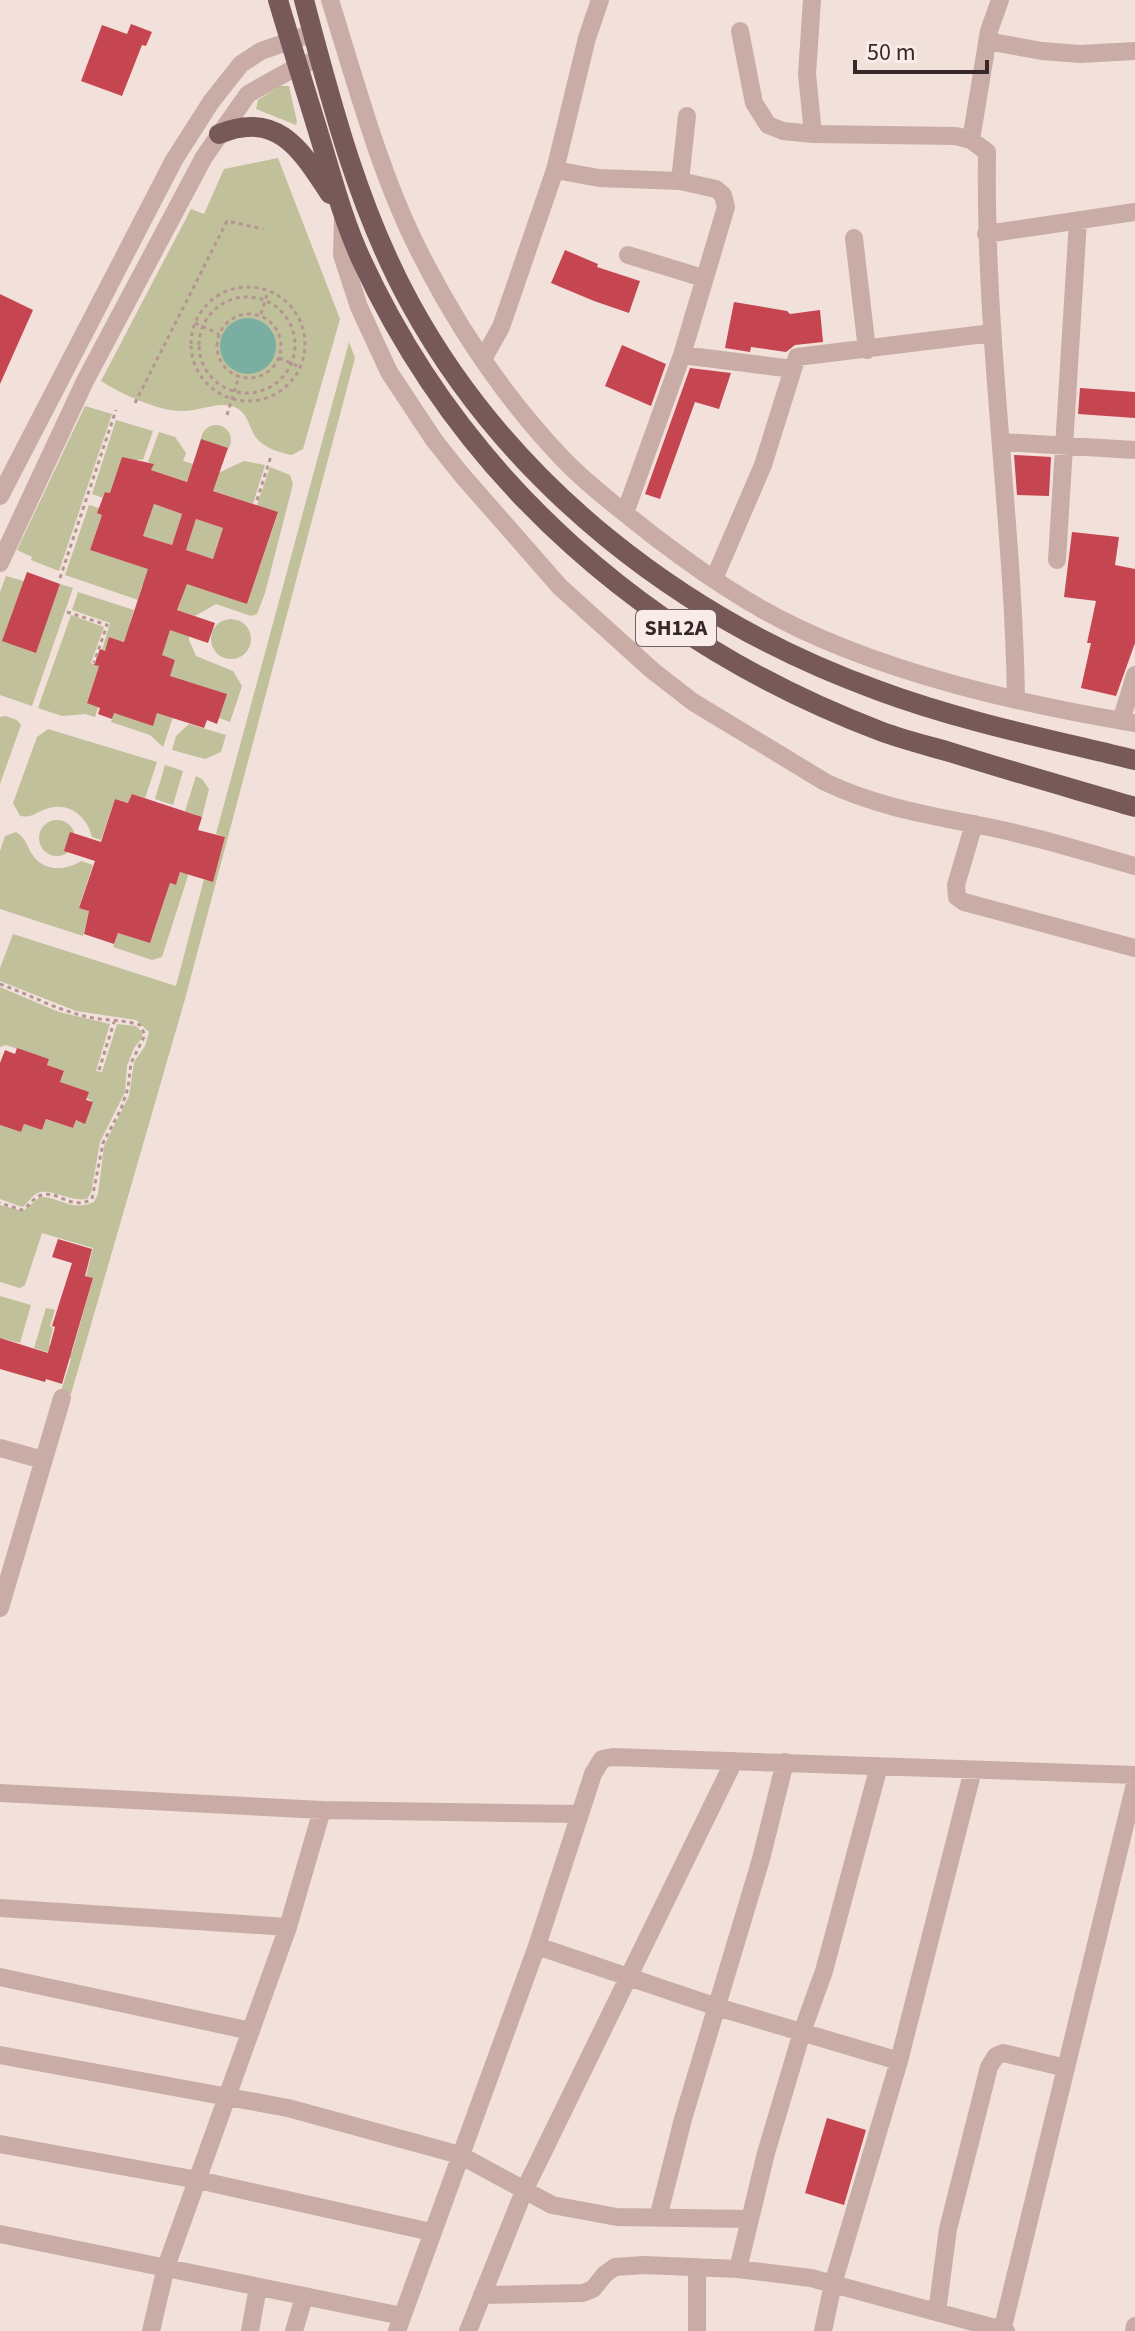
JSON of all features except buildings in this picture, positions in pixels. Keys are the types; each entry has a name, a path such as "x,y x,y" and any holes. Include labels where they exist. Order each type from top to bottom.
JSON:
{"main road":[{"name":"SH12A","path":"278,0 343,214 384,306 424,375 455,419 495,469 569,544 686,635 784,690 883,732 1135,807"},
{"name":"SH12A","path":"304,0 369,214 410,304 490,419 548,484 608,540 649,572 732,625 843,677 971,719 1135,760"},
{"path":"219,134 252,127 285,137 302,152 343,214"}],"street":[{"path":"330,0 377,146 415,243 483,359 534,427 565,461 625,513 714,579 769,613 825,639 945,681 1128,722 1135,675"},
{"path":"483,359 501,327 555,170 587,38 600,0"},
{"path":"812,0 807,74 813,134"},
{"path":"971,140 987,41 1000,0"},
{"path":"740,31 754,103 768,125 783,131 813,134 956,136 971,140 987,152 986,234 1002,442 1016,698"},
{"path":"0,563 83,385 219,134 248,94 298,66 316,45 341,34"},
{"path":"0,496 174,160 211,102 234,72 261,51 290,40 316,45"},
{"path":"987,41 1080,54 1135,51"},
{"path":"680,181 687,116"},
{"path":"174,160 196,172"},
{"path":"555,170 599,178 680,181 716,189 723,195 726,207 682,355 625,513"},
{"path":"986,234 1135,212"},
{"path":"343,214 342,255 359,307 389,372 434,440 560,587 674,688 825,782 875,803 931,818 974,824 1135,866"},
{"path":"1057,560 1078,221"},
{"path":"854,238 867,350"},
{"path":"628,255 703,278"},
{"path":"714,579 763,465 797,357 992,333"},
{"path":"682,355 793,369"},
{"path":"62,374 83,385"},
{"path":"1002,442 1135,450"},
{"path":"974,824 956,885 957,897 964,902 1135,948"},
{"path":"0,1608 62,1398"},
{"path":"0,1448 43,1460"},
{"path":"0,2234 304,2297 400,2324 537,1946 593,1774 602,1759 785,1762 1135,1775"},
{"path":"468,2331 524,2191 734,1761"},
{"path":"658,2218 683,2119 761,1859 785,1762"},
{"path":"738,2269 766,2153 802,2032 824,1971 879,1766"},
{"path":"823,2331 833,2284 899,2061 973,1770"},
{"path":"482,2295 583,2293 593,2289 615,2267 738,2269 811,2278 1003,2331 1135,1784"},
{"path":"0,1793 322,1810 579,1814"},
{"path":"151,2331 166,2267 288,1927 322,1810"},
{"path":"0,1908 288,1927"},
{"path":"537,1946 717,2007 899,2061"},
{"path":"0,1977 251,2031"},
{"path":"937,2312 948,2229 989,2067 996,2056 1003,2053 1066,2068"},
{"path":"0,2055 288,2108 460,2155 552,2205 617,2217 750,2219"},
{"path":"0,2144 198,2180 431,2232"},
{"path":"697,2267 697,2331"},
{"path":"250,2331 258,2287"},
{"path":"294,2331 304,2297"}],"path":[{"path":"135,403 227,221 263,229"},
{"path":"247,287 268,291 288,303 301,322 305,344 300,367 287,386 267,398 255,401 232,399 213,389 200,374 191,344 195,323 207,305 225,292 247,287"},
{"path":"260,315 268,291"},
{"path":"247,297 265,301 283,313 293,332 291,363 280,380 264,390 234,391 216,382 204,366 200,346 203,327 214,311 229,301 247,297"},
{"path":"246,313 260,315 268,319 279,333 279,358 262,375 239,376 225,367 220,359 219,334 233,318 246,313"},
{"path":"195,323 219,334"},
{"path":"279,358 300,367"},
{"path":"227,415 239,376"},
{"path":"60,578 116,410"},
{"path":"257,500 271,456"},
{"path":"67,612 107,625 94,663"},
{"path":"0,984 80,1015 140,1025 145,1035 131,1063 121,1109 103,1143 92,1199 73,1203 44,1194 22,1210 0,1203"},
{"path":"99,1070 114,1022"}],"green space":[{"path":"280,86 289,86 296,125 256,109 258,100"},
{"path":"278,158 340,319 303,449 292,455 262,443 242,412 232,406 173,410 140,401 101,381 191,209 204,214 224,169"},
{"path":"349,342 355,358 185,999 71,1394 61,1391 71,1359 34,1348 46,1308 55,1310 49,1345 72,1352 93,1278 86,1276 93,1248 42,1233 25,1285 20,1288 0,1282 0,1205 23,1211 40,1197 72,1205 94,1202 98,1194 104,1146 129,1096 134,1062 145,1046 149,1032 136,1020 76,1011 0,981 0,968 13,934 176,986 204,879 213,881 225,837 216,834"},
{"path":"85,406 112,414 59,571 31,560 32,557 17,550"},
{"path":"116,420 153,431 143,460 139,459 110,493 105,492 103,498 92,494"},
{"path":"216,425 227,429 231,440 227,451 216,455 205,451 201,440 205,429"},
{"path":"159,432 175,437 186,453 183,461 193,464 187,482 151,470 153,464 148,462"},
{"path":"244,461 265,465 253,504 211,490 216,474"},
{"path":"270,467 290,475 293,484 257,614 251,616 216,604 195,616 177,610 181,599 179,578 247,604 278,513 257,505"},
{"path":"154,504 182,514 172,545 143,536"},
{"path":"89,505 99,508 102,515 90,550 157,571 151,588 142,585 138,600 65,575"},
{"path":"196,519 223,528 213,559 186,550"},
{"path":"6,576 24,581 36,652 60,584 73,588 32,706 0,695 0,592"},
{"path":"78,592 134,610 130,623 140,626 134,645 110,637 105,651 102,650 110,623 72,610"},
{"path":"71,615 104,627 91,663 99,666 87,702 98,707 95,717 85,714 62,716 38,708"},
{"path":"231,619 245,625 251,639 245,653 231,659 217,653 211,639 217,625"},
{"path":"172,625 189,631 189,640 196,656 233,671 242,686 230,722 219,718 226,694 185,681 163,747 150,735 111,722 114,713 153,725 175,660 153,652"},
{"path":"6,716 21,725 0,784 0,717"},
{"path":"189,724 226,735 221,752 205,759 172,750 176,736"},
{"path":"48,729 157,762 145,798 132,794 129,803 115,799 101,840 92,837 86,823 69,809 54,807 31,816 20,816 13,803 37,737"},
{"path":"165,765 183,771 173,805 155,799"},
{"path":"196,776 209,789 202,817 185,811"},
{"path":"57,820 70,825 75,838 70,851 57,856 44,851 39,838 44,825"},
{"path":"16,832 37,860 48,867 68,867 81,861 93,865 79,907 89,911 83,936 0,909 0,851 5,836"},
{"path":"185,858 193,860 162,957 152,960 113,947 118,933 150,943 170,883 176,885"},
{"path":"0,987 59,1012 110,1024 96,1071 102,1072 117,1024 136,1026 142,1032 142,1038 127,1066 125,1092 100,1142 91,1193 87,1199 41,1192 22,1207 0,1199 0,1125 21,1132 24,1124 42,1130 46,1119 73,1128 76,1120 85,1123 93,1102 60,1082 64,1072 47,1065 49,1059 6,1045 0,1047"},
{"path":"0,1296 31,1305 20,1343 0,1338"}],"water":[{"path":"248,318 268,326 276,346 268,366 248,374 228,366 220,346 228,326"}]}
